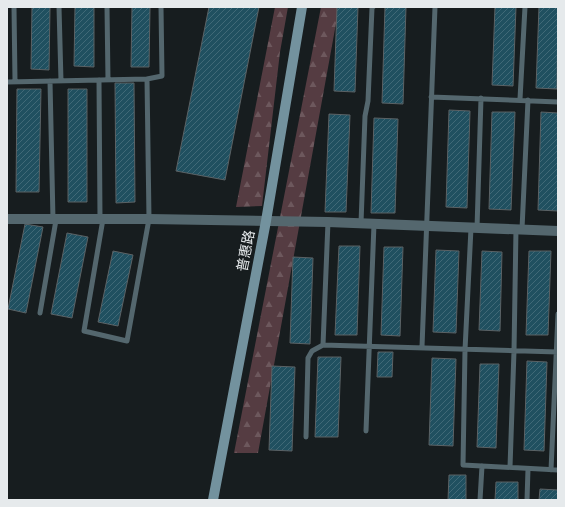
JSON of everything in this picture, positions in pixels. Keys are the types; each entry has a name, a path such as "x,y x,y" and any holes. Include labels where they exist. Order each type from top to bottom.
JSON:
{"main road":[{"name":"普惠路","path":"213,500 266,221 302,7"}],"street":[{"path":"7,219 148,219 328,222 558,231"}],"lane":[{"path":"14,7 15,81"},
{"path":"60,7 61,81"},
{"path":"107,7 108,80"},
{"path":"7,82 147,79 162,76 161,7"},
{"path":"361,223 365,116 368,101 373,7"},
{"path":"422,347 435,7"},
{"path":"520,99 524,7"},
{"path":"99,80 101,219 84,330 127,341 148,219 147,79"},
{"path":"40,313 55,220 50,81"},
{"path":"432,97 520,99 558,102"},
{"path":"481,98 474,228 465,350 463,465 558,470"},
{"path":"510,468 519,229 528,100"},
{"path":"323,345 328,222"},
{"path":"366,431 374,224"},
{"path":"551,470 558,314"},
{"path":"306,437 308,358 312,351 323,345 557,352"},
{"path":"480,500 482,466"},
{"path":"527,500 528,468"}],"green space":[{"path":"275,7 288,7 280,52 262,206 236,207"},
{"path":"321,7 339,7 258,453 234,453"}],"building":[{"path":"32,7 50,7 49,70 31,69"},
{"path":"75,7 94,7 94,67 74,66"},
{"path":"132,7 150,7 149,67 131,67"},
{"path":"209,7 259,7 225,180 176,171"},
{"path":"337,7 358,7 355,92 334,91"},
{"path":"385,7 406,7 403,104 382,103"},
{"path":"495,7 516,7 513,86 492,85"},
{"path":"539,7 558,7 557,89 536,88"},
{"path":"115,83 134,83 135,202 116,203"},
{"path":"17,89 41,89 39,192 16,192"},
{"path":"68,89 87,89 87,202 68,202"},
{"path":"449,110 470,111 467,208 446,207"},
{"path":"492,112 515,112 511,210 489,209"},
{"path":"541,112 558,113 558,211 538,210"},
{"path":"329,114 350,115 346,212 325,212"},
{"path":"374,118 398,119 395,213 371,213"},
{"path":"25,224 43,227 26,313 8,309"},
{"path":"67,233 88,237 72,318 51,314"},
{"path":"339,246 360,246 357,335 335,335"},
{"path":"384,247 403,247 400,336 381,335"},
{"path":"436,250 459,251 456,333 433,332"},
{"path":"113,251 133,255 118,326 98,322"},
{"path":"482,251 502,252 500,331 479,330"},
{"path":"529,251 551,251 548,335 526,335"},
{"path":"293,257 313,258 310,344 290,343"},
{"path":"378,352 393,352 392,377 377,377"},
{"path":"318,357 341,357 338,437 315,437"},
{"path":"432,358 456,359 453,446 429,445"},
{"path":"527,361 547,362 544,451 524,450"},
{"path":"480,364 499,364 496,448 477,447"},
{"path":"272,366 295,367 292,451 269,450"},
{"path":"449,475 466,475 466,500 448,500"},
{"path":"496,482 518,482 518,500 495,500"},
{"path":"540,489 558,490 558,500 539,500"}]}
